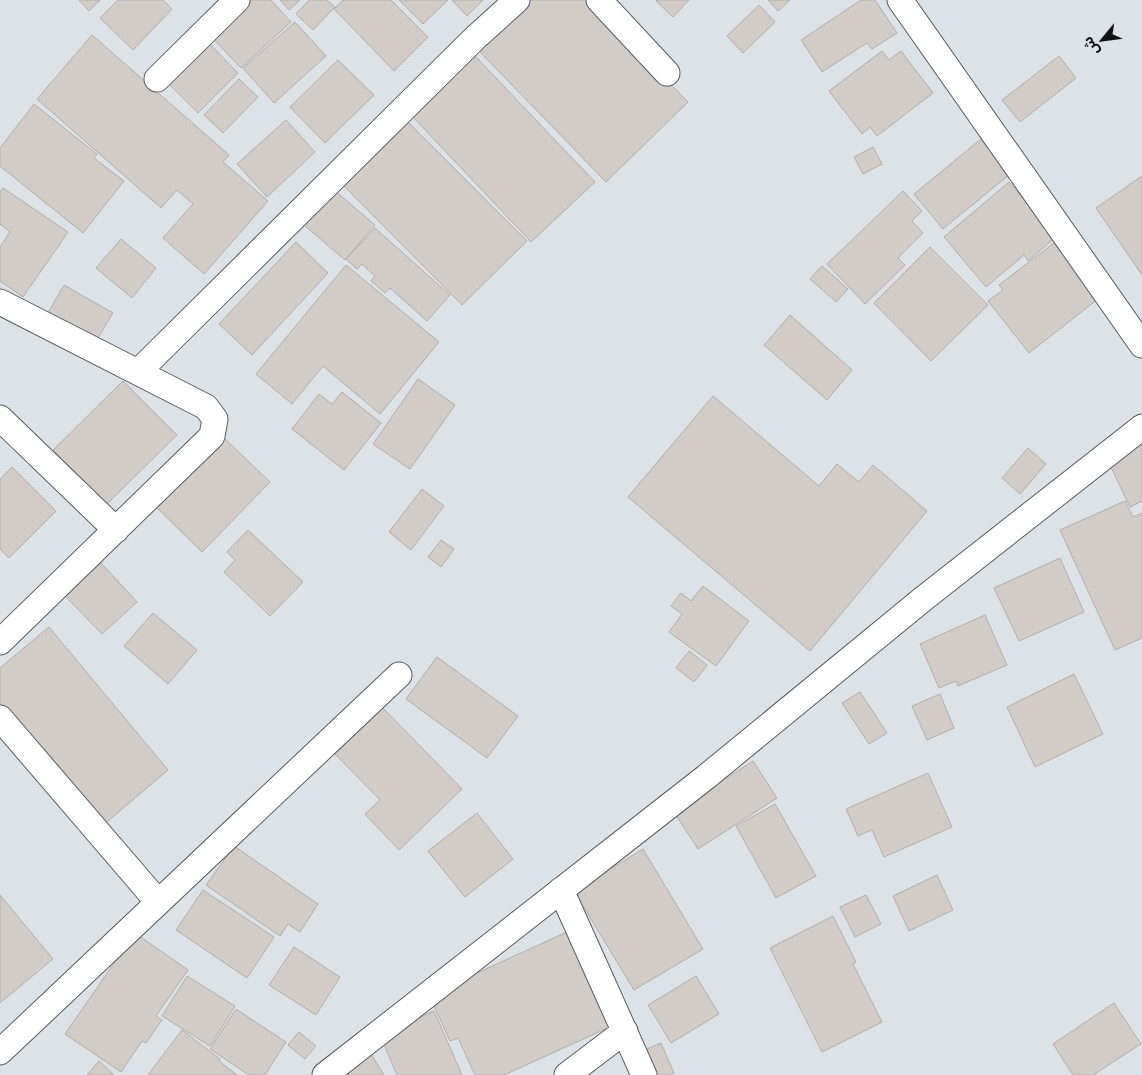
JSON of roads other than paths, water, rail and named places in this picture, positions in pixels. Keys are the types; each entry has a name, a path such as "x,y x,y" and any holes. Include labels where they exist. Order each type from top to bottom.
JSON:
{"street":[{"path":"157,79 237,0"},
{"path":"138,372 475,38 517,0"},
{"path":"599,0 667,73"},
{"path":"900,0 1142,345"},
{"path":"0,302 206,407 215,419 212,436 0,642"},
{"path":"0,418 116,530"},
{"path":"325,1075 706,777 923,600 1142,427"},
{"path":"0,1052 399,674"},
{"path":"0,718 158,902"},
{"path":"561,890 644,1075"},
{"path":"567,1075 625,1031"}]}
